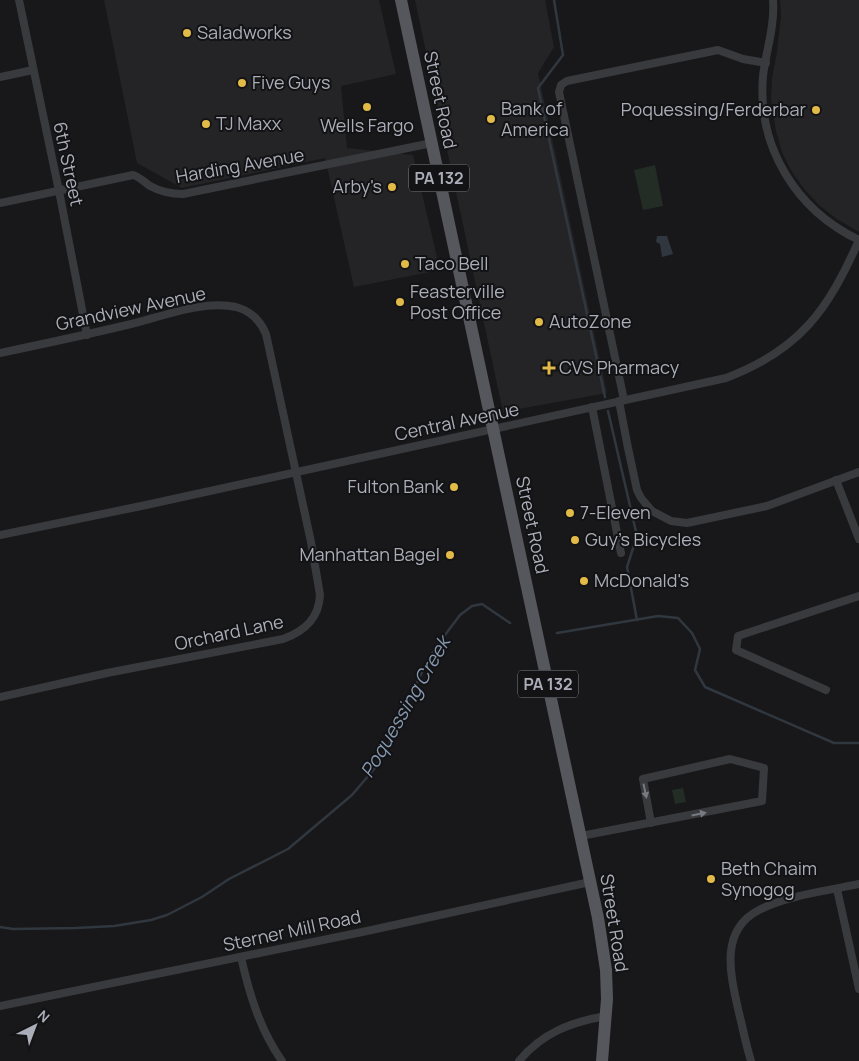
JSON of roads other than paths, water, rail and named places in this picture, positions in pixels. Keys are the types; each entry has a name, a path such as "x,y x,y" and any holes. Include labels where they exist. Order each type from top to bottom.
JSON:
{"main road":[{"name":"Street Road","path":"401,0 598,918 606,970 606,1016 602,1061"}],"street":[{"name":"6th Street","path":"19,0 87,335"},
{"path":"773,0 774,8 763,75 763,109 767,132 779,165 791,185 815,211 833,226 859,240"},
{"path":"766,63 718,50 567,82 561,85 559,92 622,400 628,448 637,490 652,511 671,521 687,523 767,506 859,472"},
{"path":"0,77 33,70"},
{"name":"Harding Avenue","path":"0,203 135,175 160,191 183,194 432,143"},
{"name":"Central Avenue","path":"0,535 295,473 726,378 746,371 773,356 793,341 817,316 832,295 859,240"},
{"name":"Grandview Avenue","path":"0,353 87,335 196,307 224,306 247,311 258,320 266,334 295,473"},
{"path":"592,407 621,553"},
{"name":"Orchard Lane","path":"0,697 107,673 284,639 301,631 313,619 320,603 320,595 311,542 295,473"},
{"path":"836,480 859,539"},
{"path":"826,690 736,650 738,636 859,596"},
{"path":"581,836 652,823 762,802 764,768 730,759 642,779 652,823"},
{"name":"Sterner Mill Road","path":"0,1006 367,931 590,882"},
{"path":"751,1061 732,979 730,962 736,933 742,924 758,911 783,901 859,884"},
{"path":"837,889 859,989"},
{"path":"241,957 252,999 279,1060"},
{"path":"519,1061 529,1049 551,1032 576,1022 606,1016"}],"waterway":[{"path":"554,0 563,55 538,88 605,397"},
{"path":"608,411 637,536 627,567 637,620"},
{"name":"Poquessing Creek","path":"0,927 13,929 76,928 114,926 151,920 167,915 202,897 229,879 288,849 352,795 375,768 388,745 423,670 436,647 460,615 472,606 482,604 510,623"},
{"path":"557,633 658,616 678,618 692,633 700,649 695,670 705,687 834,743 859,743"}],"place":[{"name":"Saladworks","path":"187,33"},
{"name":"Five Guys","path":"242,83"},
{"name":"Wells Fargo","path":"367,107"},
{"name":"Poquessing/Ferderbar","path":"816,110"},
{"name":"Bank of America","path":"491,119"},
{"name":"TJ Maxx","path":"206,124"},
{"name":"Arby's","path":"392,187"},
{"name":"Taco Bell","path":"405,264"},
{"name":"Feasterville Post Office","path":"400,302"},
{"name":"AutoZone","path":"539,322"},
{"name":"CVS Pharmacy","path":"549,368"},
{"name":"Fulton Bank","path":"454,487"},
{"name":"7-Eleven","path":"570,513"},
{"name":"Guy's Bicycles","path":"575,540"},
{"name":"Manhattan Bagel","path":"450,555"},
{"name":"McDonald's","path":"584,581"},
{"name":"Beth Chaim Synogog","path":"711,879"}]}
